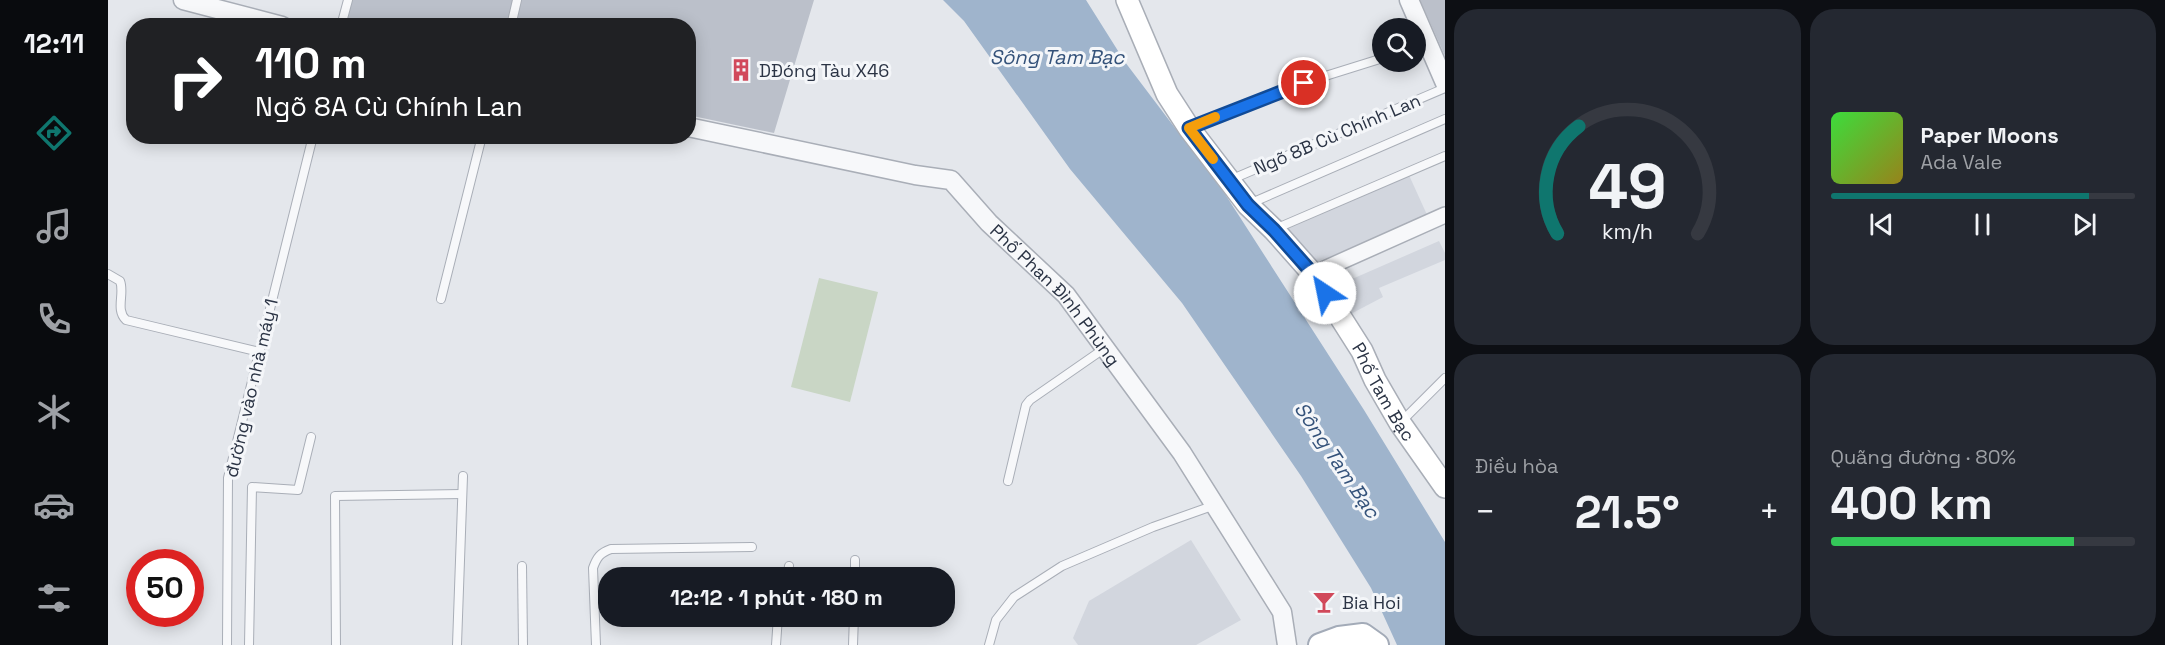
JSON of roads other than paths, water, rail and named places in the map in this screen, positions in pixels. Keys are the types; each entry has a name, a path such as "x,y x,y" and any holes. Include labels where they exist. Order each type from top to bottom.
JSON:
{"main road":[{"name":"Phố Tam Bạc","path":"1127,0 1167,94 1189,128 1248,205 1313,274 1362,351 1375,380 1400,423 1445,487"},
{"path":"1320,645 1340,638 1363,635 1377,645"}],"street":[{"path":"183,0 252,18"},
{"path":"1409,0 1425,44 1445,85"},
{"name":"Phố Phan Đình Phùng","path":"696,129 915,175 951,180 989,223 1066,295 1182,453 1282,612 1287,645"},
{"path":"1313,274 1445,215"}],"lane":[{"path":"343,18 348,0"},
{"path":"512,18 517,0"},
{"path":"1189,128 1304,83 1372,61"},
{"name":"Ngõ 8B Cù Chính Lan","path":"1229,181 1445,85"},
{"path":"1248,205 1445,119"},
{"name":"đường vào nhà máy 1","path":"227,645 228,478 311,144"},
{"path":"441,300 480,144"},
{"path":"1274,230 1445,156"},
{"path":"108,274 120,281 122,287 120,309 122,317 126,320 260,352"},
{"path":"1008,481 1026,405 1105,348"},
{"path":"1400,423 1445,378"},
{"path":"249,645 252,487 298,490 311,437"},
{"path":"458,645 463,476"},
{"path":"336,645 335,496 462,494"},
{"path":"989,645 996,620 1014,597 1062,566 1153,527 1215,505"},
{"path":"596,645 593,568 602,552 611,549 752,548"},
{"path":"855,560 855,567"},
{"path":"522,566 523,645"},
{"path":"776,645 777,627"},
{"path":"853,645 854,627"}],"water":[{"name":"Sông Tam Bạc","path":"943,0 1086,0 1125,62 1225,194 1364,410 1445,542 1445,645 1397,645 1371,588 1301,476 1182,303 1070,169 964,21"}],"place":[{"name":"DĐóng Tàu X46","path":"741,70"},
{"name":"Bia Hoi","path":"1324,602"}]}
